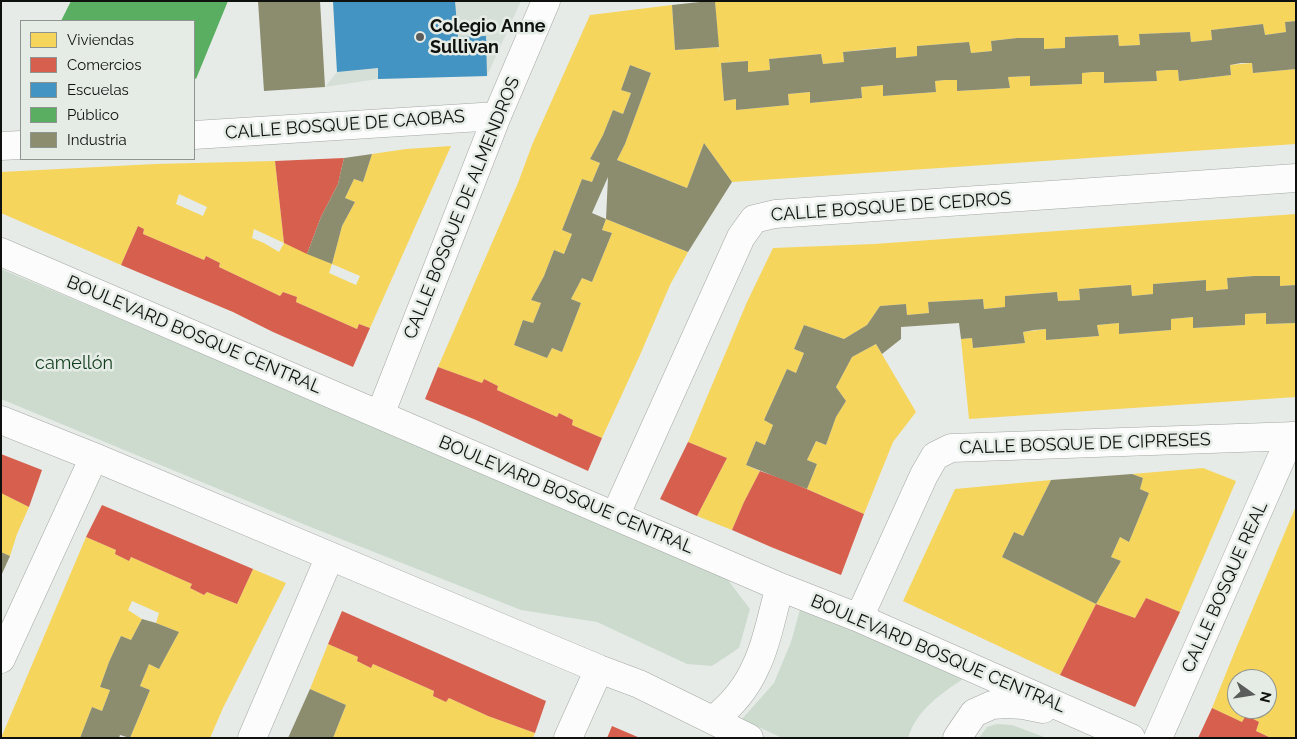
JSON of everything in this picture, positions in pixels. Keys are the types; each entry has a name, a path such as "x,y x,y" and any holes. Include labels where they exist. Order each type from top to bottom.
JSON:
{"street":[{"name":"CALLE BOSQUE DE ALMENDROS","path":"380,415 497,116 546,1"},
{"name":"CALLE BOSQUE DE CAOBAS","path":"195,134 497,116"},
{"path":"1,146 20,145"},
{"name":"CALLE BOSQUE DE CEDROS","path":"615,516 741,237 754,219 774,214 1296,178"},
{"name":"BOULEVARD BOSQUE CENTRAL","path":"1,252 780,587 859,618 1131,738"},
{"path":"1,420 639,684 749,738"},
{"name":"CALLE BOSQUE DE CIPRESES","path":"859,618 924,475 936,456 951,448 1293,436"},
{"name":"CALLE BOSQUE REAL","path":"1158,738 1293,436"},
{"path":"1,659 94,457"},
{"path":"252,738 330,556"},
{"path":"712,720 725,711 745,686 757,664 780,587"},
{"path":"568,738 599,669"},
{"path":"957,738 974,713 992,705 1023,705 1040,709 1069,711"}],"shaded area":[{"name":"Colegio Anne Sullivan","path":"333,1 521,1 487,76 378,79 325,87 337,72"}],"green space":[{"name":"camellón","path":"1,269 721,571 750,609 739,648 712,666 687,664 597,622 521,610 308,526 1,399"},
{"path":"801,606 966,677 939,696 924,710 917,718 908,738 782,738 742,719 774,683 791,642"},
{"path":"997,724 1012,725 1047,738 979,738 987,727"}],"building: Viviendas":[{"path":"715,1 1296,1 1296,21 1285,22 1286,32 1265,35 1263,24 1211,30 1212,40 1191,42 1190,32 1139,34 1140,45 1119,46 1118,35 1065,37 1065,48 1044,49 1044,38 1017,38 991,41 992,51 971,53 969,42 917,46 917,56 896,58 896,47 843,52 844,62 823,64 821,54 769,59 770,70 748,72 748,61 721,63 724,101 736,99 736,110 789,105 788,94 810,92 810,103 862,98 861,87 883,85 883,96 936,92 935,81 945,80 957,80 957,91 1010,88 1008,77 1030,76 1030,86 1082,84 1082,73 1093,72 1104,72 1104,83 1157,81 1156,71 1168,70 1178,70 1179,81 1231,75 1230,65 1252,63 1253,73 1296,69 1296,144 732,182 704,143 687,188 617,160 625,144 651,73 630,65 621,90 631,93 623,114 613,110 603,135 590,159 600,163 592,182 582,179 562,230 572,234 564,254 554,250 544,276 531,300 541,303 533,323 523,320 514,345 547,358 552,348 562,352 581,303 571,299 582,278 592,282 612,233 602,230 606,219 688,252 670,285 602,438 572,425 573,420 559,413 557,417 497,390 498,386 484,379 482,383 438,367 518,183 532,145 590,15 672,5 675,50 719,47"},
{"path":"451,146 370,328 359,324 357,329 296,302 297,297 283,292 280,296 219,267 220,263 206,256 204,260 143,234 144,229 138,226 121,265 1,213 1,172 155,164 275,161 284,243 332,264 342,226 355,202 345,198 354,179 363,182 372,154 406,149","holes":["179,194 207,207 203,216 176,204","254,229 284,243 279,252 252,238","332,264 360,276 356,285 329,273"]},
{"path":"1296,214 1296,285 1280,286 1280,276 1254,276 1227,278 1228,289 1206,291 1206,280 1153,284 1153,294 1132,296 1131,285 1079,289 1080,300 1058,301 1057,292 1005,296 1005,307 984,309 983,299 928,302 929,313 907,315 906,304 880,306 867,325 844,339 804,325 794,349 804,353 796,373 787,369 764,420 773,425 765,445 756,441 746,465 760,471 732,530 697,516 727,458 688,442 747,302 773,248 874,244"},
{"path":"1266,313 1266,324 1296,323 1296,397 969,419 961,339 972,338 973,348 1025,343 1023,332 1046,329 1046,340 1099,336 1097,325 1119,323 1119,334 1171,330 1171,319 1193,317 1193,328 1245,325 1245,314"},
{"path":"876,344 916,412 893,442 864,514 807,489 817,464 807,460 816,441 826,445 836,417 846,401 836,387 852,357"},
{"path":"1203,468 1236,481 1180,612 1146,598 1135,618 1096,604 1121,561 1111,557 1120,537 1129,542 1149,493 1140,489 1143,478 1132,474"},
{"path":"1051,480 1023,536 1014,532 1002,557 1096,604 1060,675 903,601 955,489"},
{"path":"1,493 29,507 10,556 1,552"},
{"path":"1296,506 1296,738 1271,738 1256,731 1259,722 1253,719 1277,719 1277,669 1228,669"},
{"path":"86,537 116,550 115,554 129,561 131,557 192,584 190,588 204,595 207,592 237,604 253,569 286,583 223,708 210,738 130,738 150,690 140,686 149,664 159,669 179,632 156,623 159,613 132,601 128,610 142,619 131,640 121,636 100,687 110,690 102,711 92,707 80,738 1,738"},
{"path":"328,644 358,657 357,661 371,668 373,664 434,691 433,696 446,702 449,698 488,716 535,733 533,738 333,738 346,705 310,689"},
{"path":"1227,671 1227,715 1212,708"}],"building: Comercios":[{"path":"344,158 338,184 321,217 307,254 284,243 275,161"},
{"path":"138,226 144,229 143,234 204,260 206,256 220,263 219,267 280,296 283,292 297,297 296,302 357,329 359,324 370,328 353,367 273,332 233,312 121,265"},
{"path":"438,367 482,383 484,379 498,386 497,390 557,417 559,413 573,420 572,425 602,438 588,471 425,399"},
{"path":"688,442 727,458 697,516 660,499"},
{"path":"1,454 42,470 29,507 1,493"},
{"path":"760,471 786,480 864,514 841,575 732,530"},
{"path":"102,505 253,569 237,604 207,592 204,595 190,588 192,584 131,557 129,561 115,554 116,550 86,537"},
{"path":"1146,598 1180,612 1135,707 1060,675 1096,604 1135,618"},
{"path":"342,611 546,701 535,733 488,716 449,698 446,702 433,696 434,691 373,664 371,668 357,661 358,657 328,644"},
{"path":"1212,708 1227,715 1227,719 1236,719 1242,722 1244,719 1253,719 1259,722 1256,731 1271,738 1198,738"},
{"path":"612,726 640,738 607,738"}],"building: Escuelas":[{"name":"Colegio Anne Sullivan","path":"333,1 455,1 458,37 486,36 487,76 378,79 378,68 337,72"}],"building: Público":[{"path":"71,1 228,1 196,79 195,20 62,20"}],"building: Industria":[{"path":"258,1 320,1 325,87 264,91"},
{"path":"715,1 719,47 675,50 672,5"},
{"path":"1296,21 1296,69 1253,73 1252,63 1241,63 1230,65 1231,75 1179,81 1178,70 1168,70 1156,71 1157,81 1104,83 1104,72 1093,72 1082,73 1082,84 1030,86 1030,76 1008,77 1010,88 957,91 957,80 945,80 935,81 936,92 883,96 883,85 861,87 862,98 810,103 810,92 788,94 789,105 736,110 736,99 724,101 721,63 748,61 748,72 770,70 769,59 821,54 823,64 844,62 843,52 896,47 896,58 917,56 917,46 969,42 971,53 992,51 991,41 1017,38 1044,38 1044,49 1065,48 1065,37 1118,35 1119,46 1140,45 1139,34 1190,32 1191,42 1212,40 1211,30 1263,24 1265,35 1286,32 1285,22"},
{"path":"630,65 651,73 625,144 617,160 687,188 704,143 732,182 688,252 606,219 602,230 612,233 592,282 582,278 571,299 581,303 562,352 552,348 547,358 514,345 523,320 533,323 541,303 531,300 544,276 554,250 564,254 572,234 562,230 582,179 592,182 600,163 590,159 603,135 613,110 623,114 631,93 621,90","holes":["608,177 606,219 592,213"]},
{"path":"372,154 363,182 354,179 345,198 355,202 342,226 332,264 307,254 321,217 338,184 344,158"},
{"path":"1280,276 1280,286 1296,285 1296,323 1266,324 1266,313 1245,314 1245,325 1193,328 1193,317 1171,319 1171,330 1119,334 1119,323 1097,325 1099,336 1046,340 1046,329 1034,330 1023,332 1025,343 973,348 972,338 961,339 959,323 901,327 901,339 882,354 876,344 852,357 836,387 846,401 836,417 826,445 816,441 807,460 817,464 807,489 746,465 756,441 765,445 773,425 764,420 787,369 796,373 804,353 794,349 804,325 844,339 867,325 880,306 906,304 907,315 929,313 928,302 983,299 984,309 1005,307 1005,296 1057,292 1058,301 1080,300 1079,289 1131,285 1132,296 1153,294 1153,284 1206,280 1206,291 1228,289 1227,278"},
{"path":"1132,474 1143,478 1140,489 1149,493 1129,542 1120,537 1111,557 1121,561 1096,604 1002,557 1014,532 1023,536 1051,480"},
{"path":"1,552 10,556 1,576"},
{"path":"142,619 179,632 159,669 149,664 140,686 150,690 130,738 120,735 119,738 80,738 92,707 102,711 110,690 100,687 121,636 131,640"},
{"path":"310,689 346,705 333,738 288,738"}],"place":[{"name":"Colegio Anne Sullivan","path":"420,37"}]}
